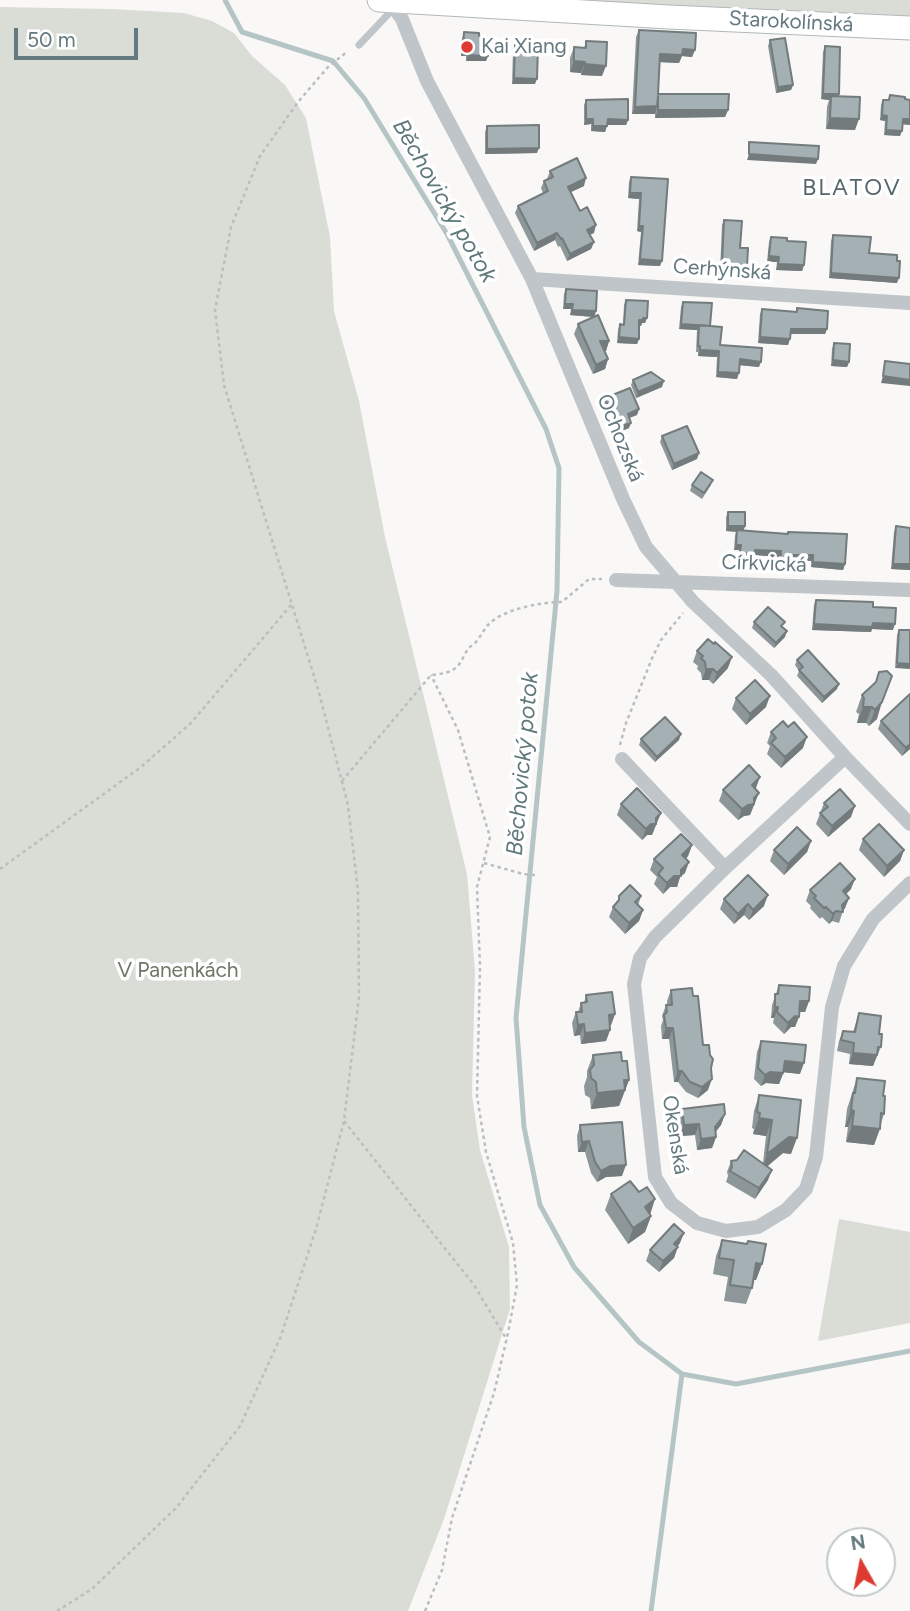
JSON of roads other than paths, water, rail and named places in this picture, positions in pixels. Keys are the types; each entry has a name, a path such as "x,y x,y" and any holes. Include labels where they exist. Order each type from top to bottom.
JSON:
{"main road":[{"name":"Starokolínská","path":"388,2 910,28"}],"street":[{"name":"Ochozská","path":"388,2 402,19 427,81 532,279 623,499 646,547 693,602 771,675 910,824"},
{"name":"Cerhýnská","path":"532,279 910,303"},
{"name":"Církvická","path":"616,580 910,590"},
{"name":"Okenská","path":"845,757 655,937 640,958 634,984 655,1177 671,1203 697,1223 726,1231 758,1227 786,1210 806,1189 816,1157 832,1007 844,966 873,919 910,884"},
{"path":"622,759 725,869"}],"lane":[{"path":"359,45 388,2"}],"waterway":[{"name":"Běchovický potok","path":"225,0 242,32 333,61 364,98 447,234 546,429 559,468 557,591 516,1018 524,1127 540,1205 574,1267 639,1342 682,1374 736,1384 910,1351"},
{"path":"651,1611 682,1374"}],"place":[{"name":"Kai Xiang","path":"467,47"}],"district":[{"name":"BLATOV","path":"852,188"}],"park label":[{"name":"V Panenkách","path":"178,971"}]}
